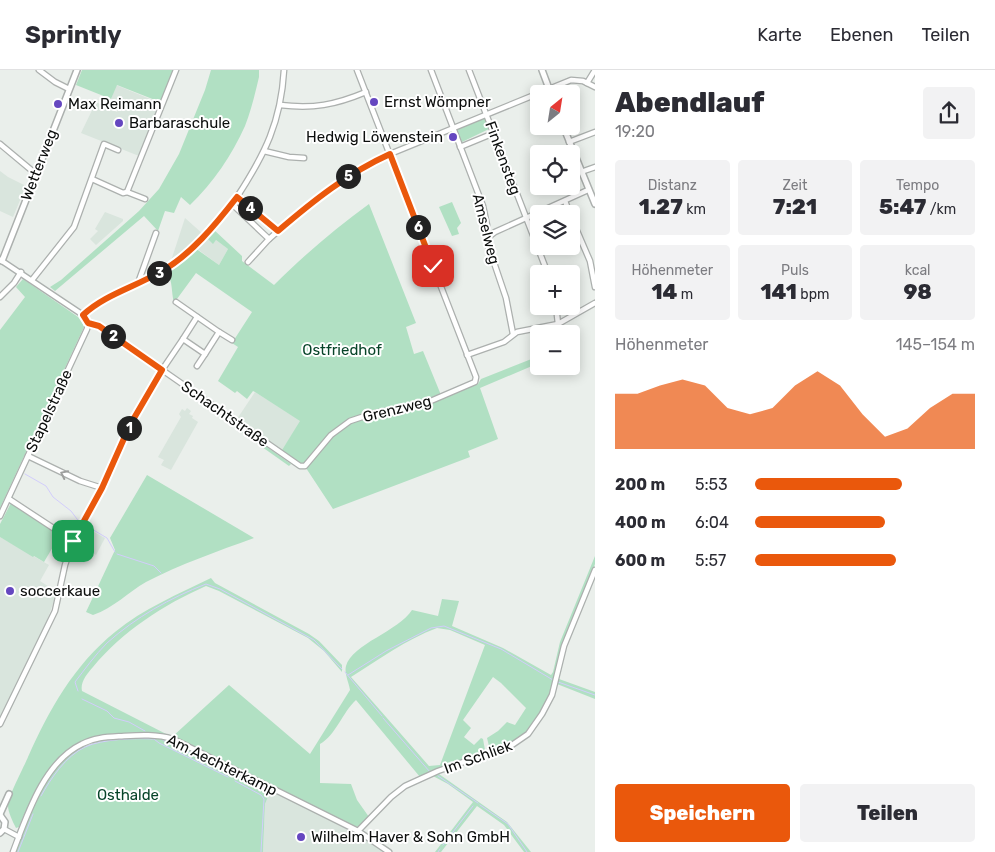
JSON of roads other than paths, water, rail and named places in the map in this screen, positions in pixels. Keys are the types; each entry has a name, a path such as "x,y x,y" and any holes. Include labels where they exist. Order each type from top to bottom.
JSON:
{"street":[{"path":"39,70 69,89"},
{"name":"Wetterweg","path":"1,260 77,70"},
{"path":"128,192 176,70"},
{"path":"83,315 94,305 161,272 182,257 232,204 264,151 276,124 284,70"},
{"path":"358,70 467,355 504,342 513,334 558,324 595,302"},
{"name":"Amselweg","path":"431,70 483,206 487,225 486,239 506,298 513,334"},
{"name":"Finkensteg","path":"470,70 544,265"},
{"path":"542,70 548,85"},
{"path":"587,83 595,70"},
{"path":"561,85 578,79 595,87"},
{"path":"280,105 306,108 321,106 349,99 366,92"},
{"path":"248,262 278,231 330,188 356,171 390,154 487,113 530,98"},
{"path":"569,142 595,132"},
{"path":"460,147 494,133"},
{"path":"566,135 595,204"},
{"path":"0,144 36,174"},
{"path":"32,280 74,227 104,144 118,150"},
{"path":"264,151 289,157 304,158"},
{"path":"581,172 595,167"},
{"path":"92,179 124,193 128,192 146,199"},
{"path":"486,239 495,232 588,190"},
{"path":"237,197 278,231"},
{"path":"565,201 567,205"},
{"path":"232,204 269,239"},
{"path":"487,225 495,232"},
{"path":"137,284 156,233"},
{"path":"580,237 590,261 595,287"},
{"path":"1,260 83,315 88,323"},
{"path":"0,297 14,283 20,272"},
{"path":"176,302 232,340"},
{"path":"557,315 558,324"},
{"path":"0,724 55,611 65,565 73,541 102,488 130,425 162,370 197,317"},
{"name":"Schachtstraße","path":"88,323 99,326 296,465 303,467"},
{"name":"Stapelstraße","path":"0,516 87,329 88,323"},
{"path":"197,366 219,332"},
{"path":"183,339 205,354"},
{"name":"Grenzweg","path":"303,467 331,435 350,421 371,414 426,402 473,384 476,381 476,377 467,355"},
{"path":"28,456 80,481 102,488"},
{"path":"9,499 73,541"},
{"name":"Im Schliek","path":"358,831 391,797 405,786 438,771 512,745 528,734 552,695 564,646 595,570"},
{"name":"Am Aechterkamp","path":"13,852 40,787 71,750 98,738 152,735 173,739 358,831 389,852"},
{"path":"9,794 0,815 5,822 2,831 19,837"}],"waterway":[{"path":"25,474 46,486 53,497 71,511 80,523"},
{"path":"85,525 107,538 115,552"},
{"path":"117,554 154,566 161,573"},
{"path":"78,691 75,682 107,643 154,609 179,595 206,584 220,589 314,640 342,669"},
{"path":"348,675 386,651 431,628 444,626 501,649 553,680"},
{"path":"345,672 382,716"},
{"path":"558,682 595,695"},
{"path":"82,699 107,711 114,718 129,722 145,731"},
{"path":"383,718 430,772"},
{"path":"41,796 60,768 78,751 92,744 118,740 154,739 228,777"},
{"path":"163,740 233,774"},
{"path":"438,776 478,803"},
{"path":"238,777 264,790"},
{"path":"235,781 261,795 264,799 261,852"},
{"path":"480,805 508,824 527,852"},
{"path":"443,845 473,806"},
{"path":"18,852 33,814"}],"place":[{"name":"Ernst Wömpner","path":"374,102"},
{"name":"Max Reimann","path":"58,104"},
{"name":"Barbaraschule","path":"119,123"},
{"name":"Hedwig Löwenstein","path":"453,137"},
{"name":"soccerkaue","path":"10,591"},
{"name":"Wilhelm Haver & Sohn GmbH","path":"301,837"}],"park label":[{"name":"Ostfriedhof","path":"342,350"},
{"name":"Osthalde","path":"128,795"}]}
